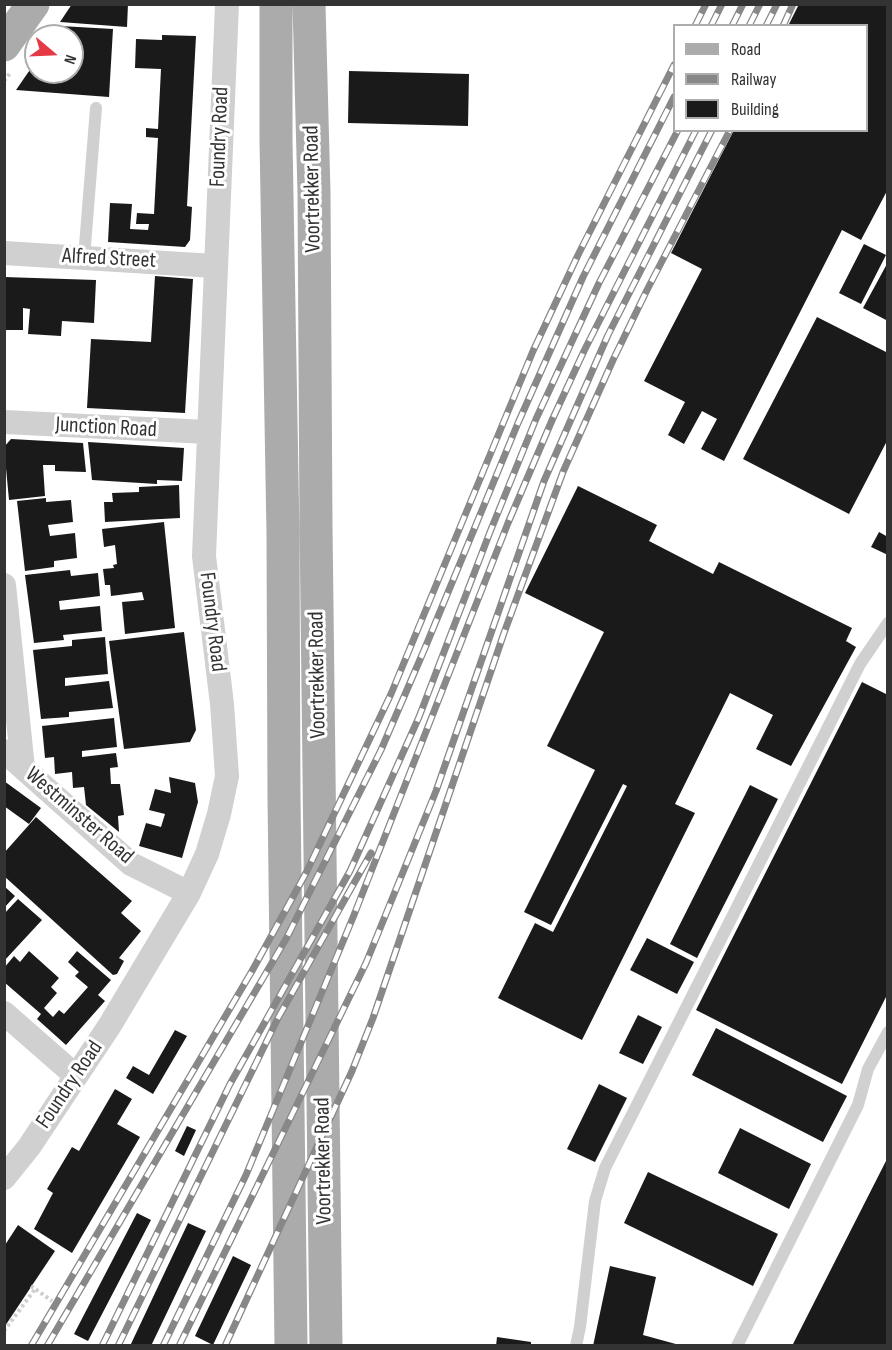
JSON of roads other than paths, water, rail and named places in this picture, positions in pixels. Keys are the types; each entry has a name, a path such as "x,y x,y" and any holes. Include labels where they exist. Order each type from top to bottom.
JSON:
{"main road":[{"path":"4,45 33,4"},
{"name":"Voortrekker Road","path":"276,4 276,165 284,533 284,798 291,1346"},
{"name":"Voortrekker Road","path":"309,4 314,193 316,585 326,1346"}],"street":[{"name":"Foundry Road","path":"4,1178 28,1147 111,1025 189,893 207,854 227,776 222,705 204,556 207,432 226,4"},
{"name":"Alfred Street","path":"4,253 214,266"},
{"name":"Junction Road","path":"4,422 207,432"},
{"path":"4,585 23,768"},
{"name":"Westminster Road","path":"4,751 131,864 189,893"},
{"path":"4,1013 76,1076"}],"lane":[{"path":"84,258 96,108"},
{"path":"576,1346 595,1202 605,1168 860,664 888,623"},
{"path":"736,1346 858,1105 868,1069 888,1032"}],"railway":[{"path":"696,24 706,4"},
{"path":"712,24 722,4"},
{"path":"733,24 743,4"},
{"path":"750,24 760,4"},
{"path":"767,24 777,4"},
{"path":"784,24 793,4"},
{"path":"31,1346 252,971 306,873 391,694 533,351 578,255 673,67"},
{"path":"47,1346 286,939 381,750 518,423 583,277 673,99"},
{"path":"102,1346 230,1084 350,871 419,717 536,419 599,283 677,132"},
{"path":"163,1346 246,1175 354,915 508,523 553,418 584,351 695,132"},
{"path":"179,1346 366,963 436,791 544,481 608,335 711,132"},
{"path":"225,1346 352,1071 373,1018 504,633 563,472 647,290 729,132"},
{"path":"118,1346 278,1018 371,853"}]}
